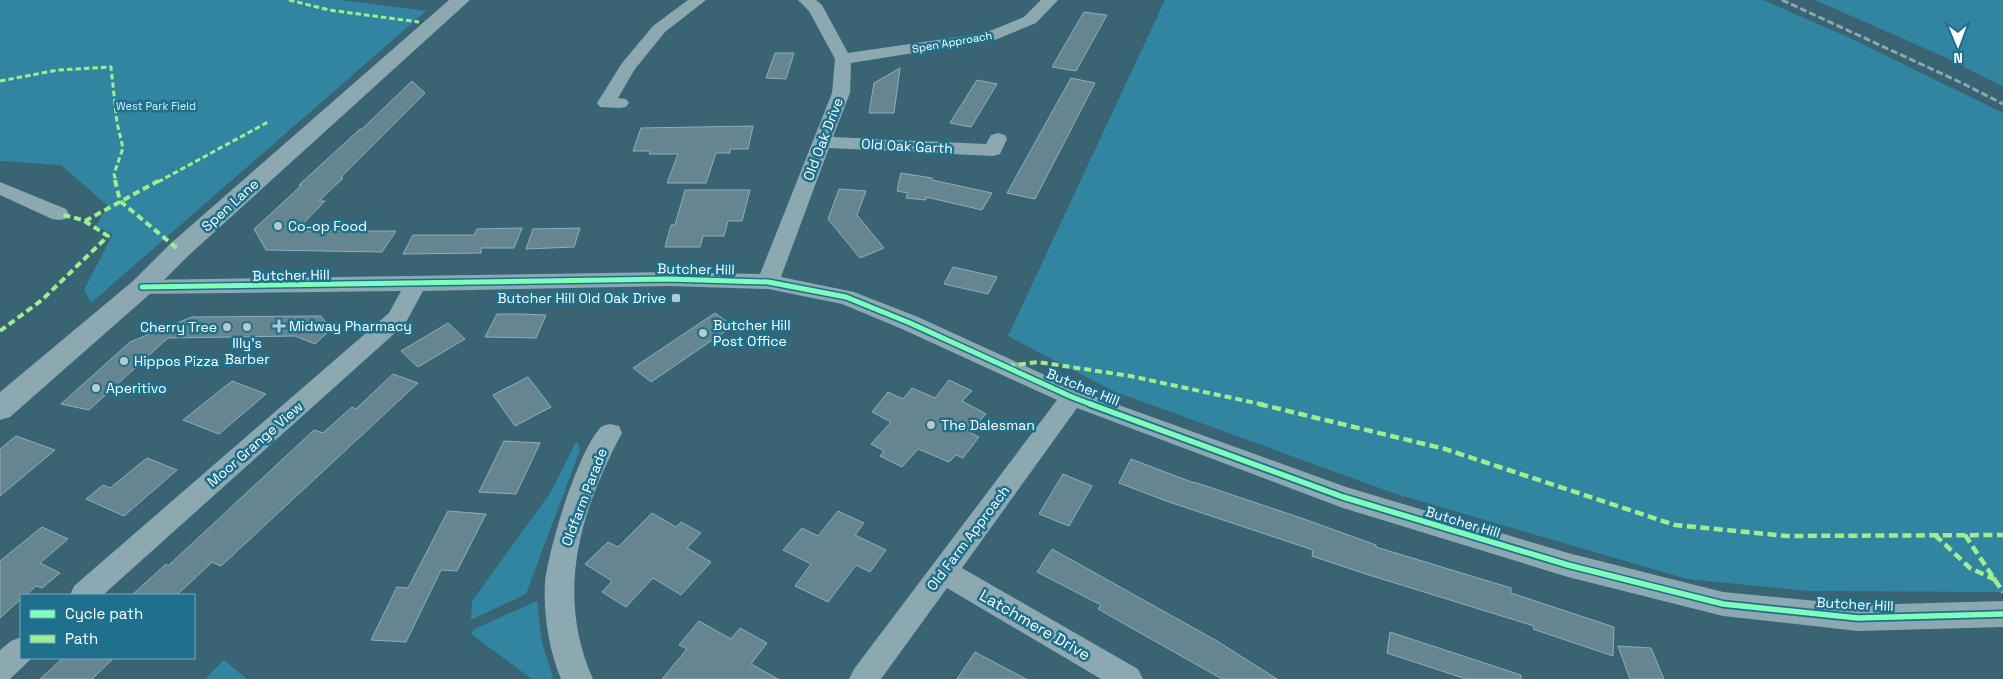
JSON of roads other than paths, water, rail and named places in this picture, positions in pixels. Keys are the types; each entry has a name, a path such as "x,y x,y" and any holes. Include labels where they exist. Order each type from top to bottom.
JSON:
{"street":[{"name":"Spen Lane","path":"0,409 142,287 179,250 460,0"},
{"path":"620,103 606,103 628,67 659,29 698,0"},
{"path":"806,0 816,8 843,59"},
{"name":"Spen Approach","path":"843,59 989,37 1030,20 1050,0"},
{"name":"Old Oak Drive","path":"768,282 841,93 843,59"},
{"name":"Old Oak Garth","path":"822,142 993,151"},
{"path":"0,188 59,214"},
{"name":"Butcher Hill","path":"142,287 232,288 669,279 768,282 846,297 910,323 1072,396 1343,497 1568,565 1723,604 1858,618 2003,614"},
{"name":"Moor Grange View","path":"85,594 397,318 416,284"},
{"name":"Old Farm Approach","path":"864,679 1038,445 1072,396"},
{"name":"Oldfarm Parade","path":"578,679 572,670 560,625 559,583 564,549 582,493 600,448 610,433"},
{"name":"Latchmere Drive","path":"943,571 1128,679"},
{"path":"0,669 20,651"}],"railway":[{"path":"1782,0 1962,83 2003,104"}],"place":[{"name":"Co-op Food","path":"278,226"},
{"name":"Butcher Hill Old Oak Drive","path":"676,298"},
{"name":"Midway Pharmacy","path":"279,326"},
{"name":"Cherry Tree","path":"227,327"},
{"name":"Illy's Barber","path":"247,327"},
{"name":"Butcher Hill Post Office","path":"703,333"},
{"name":"Hippos Pizza","path":"124,361"},
{"name":"Aperitivo","path":"96,388"},
{"name":"The Dalesman","path":"931,425"}],"park label":[{"name":"West Park Field","path":"156,106"}]}
